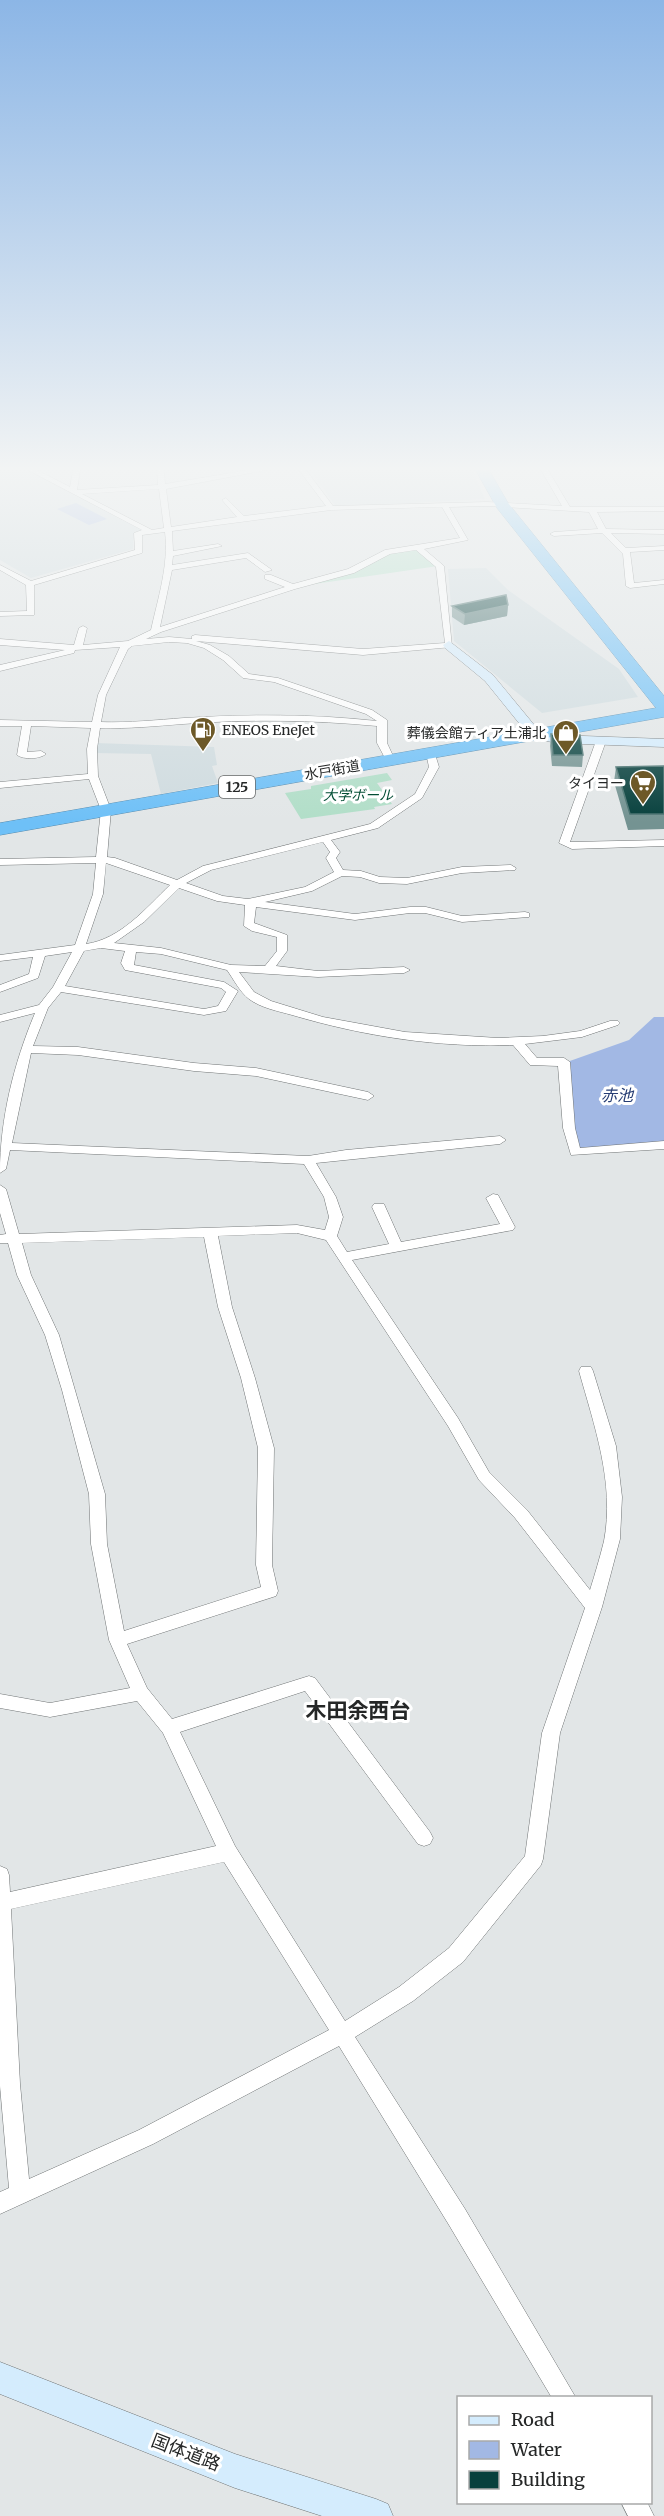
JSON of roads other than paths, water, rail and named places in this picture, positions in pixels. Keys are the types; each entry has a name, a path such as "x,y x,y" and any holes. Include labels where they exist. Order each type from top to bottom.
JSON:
{"highway":[{"path":"567,587 578,612 663,713"},
{"path":"580,587 643,672 664,692"},
{"path":"588,587 593,593"},
{"path":"643,672 663,713"},
{"name":"水戸街道","path":"0,829 536,735 581,733 663,713"}],"street":[{"path":"0,614 31,613 30,587"},
{"path":"155,632 164,587"},
{"path":"0,1169 2,1145 27,1049 44,1007 58,988 79,949 98,894 106,810 93,776 92,749 102,694 112,670 124,648 132,642 155,632 291,587"},
{"path":"442,587 449,645 489,678 536,735"},
{"path":"81,648 83,628"},
{"path":"0,668 81,648 172,638 363,652 449,645"},
{"path":"172,638 226,655 246,676 275,680 369,712 382,720 382,743 390,760"},
{"path":"0,642 81,648"},
{"path":"0,723 96,726 322,718 383,724"},
{"path":"27,723 22,755 40,754"},
{"path":"581,733 601,741 664,743"},
{"path":"601,741 564,843 572,846 664,843"},
{"path":"0,958 101,945 118,937 140,920 177,884 207,868 374,826 416,800 434,767 431,753"},
{"path":"0,785 93,776"},
{"path":"324,837 335,852 332,858 340,873"},
{"path":"0,862 100,860 125,863 221,899 355,917 410,910 426,910 462,919 525,915"},
{"path":"251,902 271,896 306,892 340,873 356,874 379,880 407,881 462,870 511,868"},
{"path":"251,902 248,924 256,929 282,935 282,951 268,969"},
{"path":"101,945 131,950 160,951 231,968 318,974 404,970"},
{"path":"58,988 204,1012 222,1009 232,992 224,985 129,968 127,963 131,950"},
{"path":"0,989 34,976 40,953"},
{"path":"231,968 248,993 315,1020 394,1034 486,1042 517,1042 597,1032 614,1023"},
{"path":"0,1019 44,1007"},
{"path":"517,1042 534,1062 564,1062 569,1128 575,1152 664,1145"},
{"path":"27,1049 78,1052 194,1067 256,1072 368,1096"},
{"path":"2,1145 308,1160 346,1154 500,1140"},
{"path":"308,1160 330,1197 336,1217 330,1236"},
{"path":"0,1189 7,1240 52,1335 97,1494 99,1544 117,1640 141,1693 169,1728 228,1852 340,2035 457,2217 565,2396"},
{"path":"344,1257 508,1227 494,1198"},
{"path":"379,1207 396,1246"},
{"path":"7,1240 297,1229 330,1236 453,1422 484,1476 521,1514 594,1607"},
{"path":"117,1640 270,1591 264,1565 266,1448 248,1378 225,1307 210,1231"},
{"path":"0,2204 146,2137 340,2035 406,1994 456,1955 534,1858 552,1733 594,1607 612,1539 615,1497 608,1446 586,1371"},
{"path":"169,1728 309,1683 424,1838"},
{"path":"0,1701 50,1710 141,1693"},
{"path":"1,1902 228,1852"},
{"path":"0,1875 10,2084 20,2196"},
{"name":"国体道路","path":"0,2378 235,2471 376,2516"}],"water":[{"name":"赤池","path":"654,1017 664,1017 664,1144 577,1150 567,1062 629,1040"}],"place":[{"name":"ENEOS EneJet","path":"203,753"},
{"name":"葬儀会館ティア土浦北","path":"566,756"},
{"name":"タイヨー","path":"643,806"}],"district":[{"name":"木田余西台","path":"358,1710"}],"park label":[{"name":"大学ボール","path":"358,795"}]}
